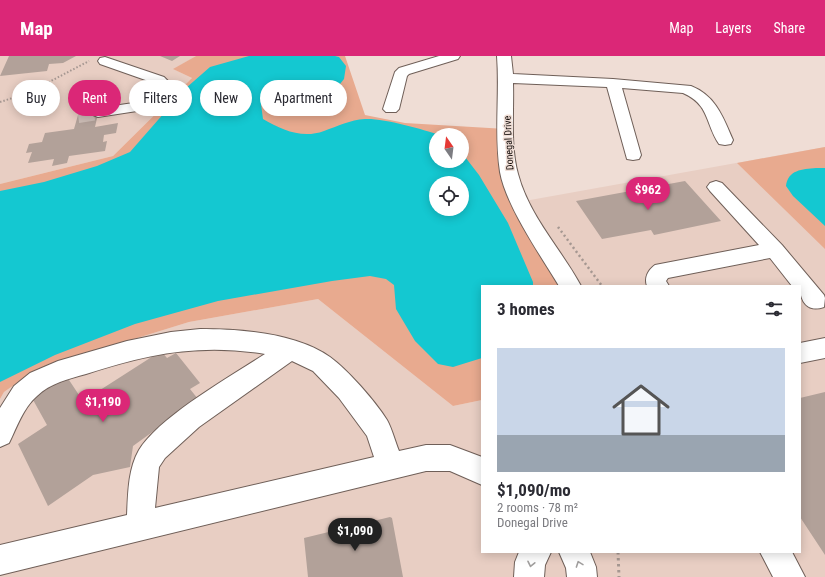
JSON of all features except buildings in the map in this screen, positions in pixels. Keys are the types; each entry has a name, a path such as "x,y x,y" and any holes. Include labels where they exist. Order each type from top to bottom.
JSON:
{"street":[{"path":"392,110 400,75 404,71 453,56"},
{"name":"Donegal Drive","path":"504,56 506,78 506,152 509,174 519,202 569,285"},
{"path":"99,60 162,82 163,88 145,106 121,109"},
{"path":"506,78 674,87 695,92 711,106 725,140"},
{"path":"613,83 633,155"},
{"path":"716,187 774,250 799,285"},
{"path":"658,285 656,281 658,274 662,271 774,250"},
{"path":"801,287 814,305"},
{"path":"0,434 20,397 33,384 62,371 110,356 163,344 199,339 263,343 290,349 321,364 348,390 378,429 391,466"},
{"path":"801,353 825,348"},
{"path":"140,526 148,459 157,445 290,349"},
{"path":"0,560 426,458 450,458 481,471"},
{"path":"529,577 530,562 535,553"},
{"path":"574,553 581,567 582,577"},
{"path":"776,553 790,577"}],"path":[{"path":"0,102 28,93 99,60"},
{"path":"557,226 601,285"},
{"path":"618,553 620,577"}],"shaded area":[{"path":"0,56 196,56 174,69 192,78 190,80 129,80 129,116 154,116 113,156 0,184"},
{"path":"196,56 345,56 365,115 405,123 506,129 509,174 569,285 481,285 481,400 453,406 318,299 189,322 37,369 4,392 0,399 0,184 113,156 154,116 192,116 192,80 190,80 192,78 173,69"},
{"path":"825,147 825,577 0,577 0,399 4,392 36,369 189,322 318,299 453,406 481,400 481,553 801,553 801,285 569,285 519,202"},
{"path":"825,147 825,249 737,163"}],"water":[{"path":"249,56 339,57 346,66 343,80 260,80 260,116 263,116 263,119 277,127 300,134 316,133 365,119 382,120 429,132 429,168 469,168 469,162 479,175 508,223 533,285 481,285 481,358 453,367 438,364 415,341 396,309 394,285 386,279 370,276 332,281 218,301 135,324 55,355 0,382 0,191 44,182 97,166 130,152 162,116 192,116 192,83 210,67"},
{"path":"825,168 825,226 793,196 786,186 787,181 796,171"}]}
